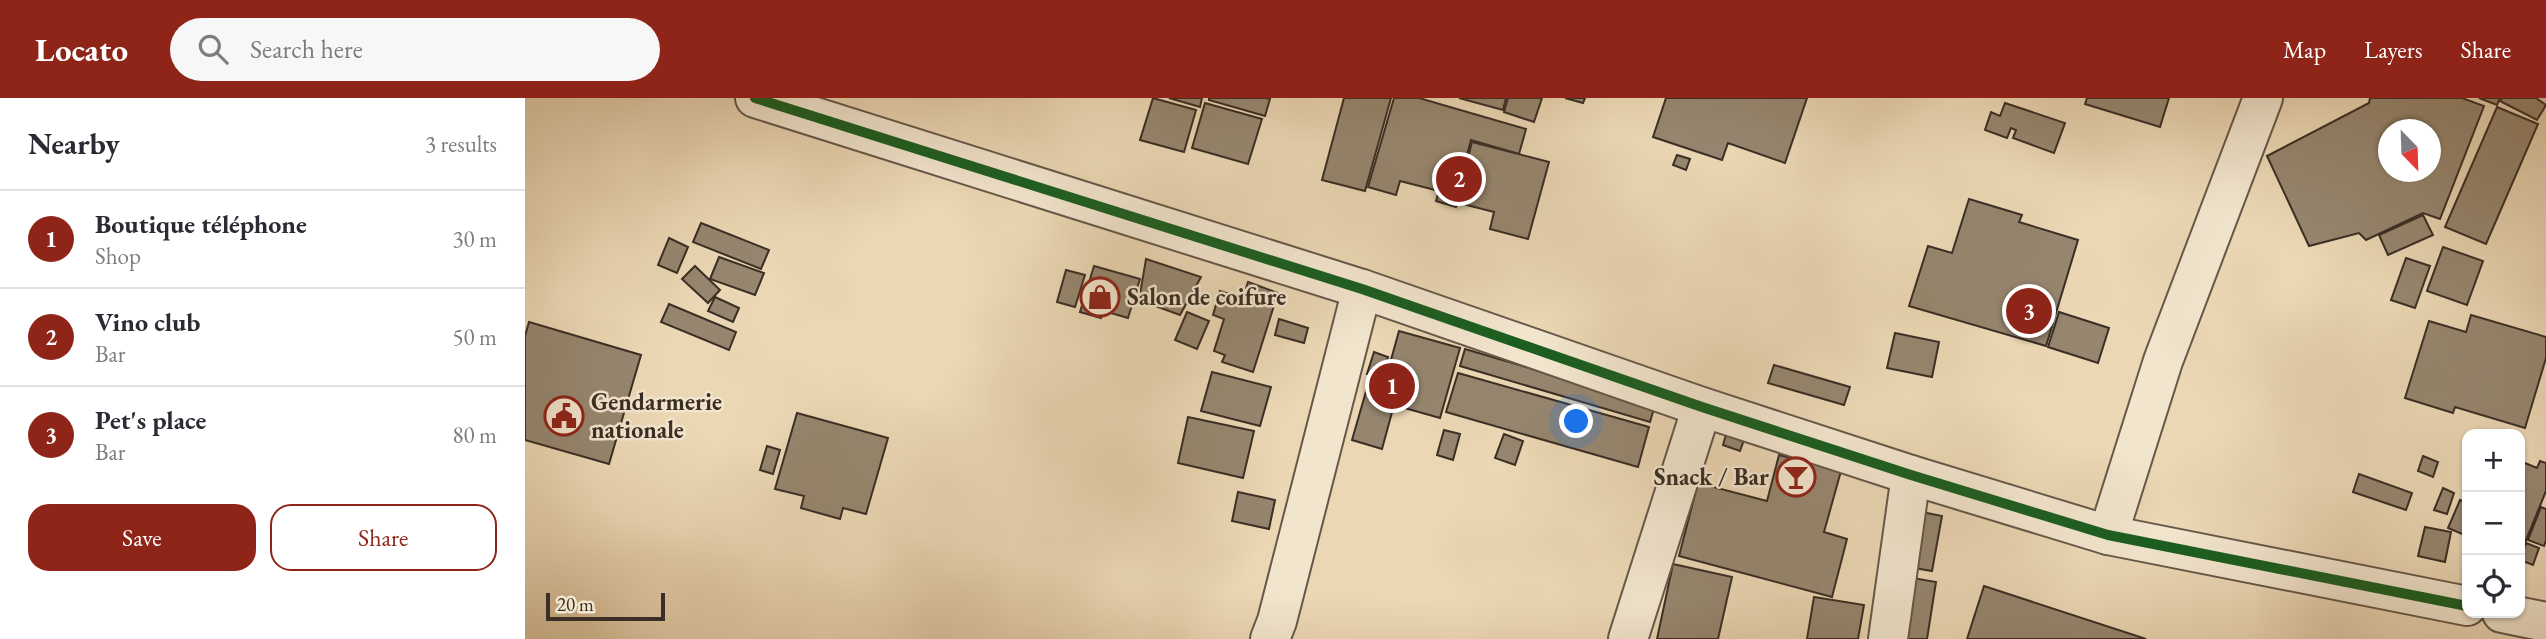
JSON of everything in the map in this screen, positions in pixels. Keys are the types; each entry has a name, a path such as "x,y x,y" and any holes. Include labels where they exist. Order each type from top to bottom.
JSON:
{"street":[{"path":"755,98 1361,289 1702,407 2108,535 2462,605"},
{"path":"2108,535 2163,361 2263,98"},
{"path":"1270,639 1277,621 1361,289"},
{"path":"1628,639 1702,407"},
{"path":"1888,639 1911,475"},
{"path":"2525,618 2546,622"}],"building":[{"path":"1153,98 1196,110 1184,152 1140,140"},
{"path":"1169,98 1202,98 1200,107"},
{"path":"1209,98 1265,98 1270,99 1265,116"},
{"path":"1344,98 1391,98 1365,191 1322,180"},
{"path":"1394,98 1419,98 1526,129 1519,154 1471,140 1464,166 1468,167 1456,207 1436,201 1439,191 1400,181 1396,195 1368,187"},
{"path":"1459,98 1506,98 1503,110"},
{"path":"1508,98 1542,98 1534,122 1504,112"},
{"path":"1565,98 1585,98 1583,103"},
{"path":"1666,98 1807,98 1785,163 1728,143 1722,160 1653,137"},
{"path":"2087,98 2169,98 2160,127 2085,104"},
{"path":"2370,98 2462,98 2484,106 2440,219 2423,213 2366,240 2359,233 2309,246 2267,156 2369,103"},
{"path":"2479,98 2500,98 2497,105"},
{"path":"2502,98 2536,98 2546,105 2537,120 2500,101"},
{"path":"1205,103 1262,119 1248,164 1192,148"},
{"path":"2005,103 2065,123 2054,153 2013,138 2016,130 2011,128 2007,138 1985,130 1991,112 2000,116"},
{"path":"2497,107 2538,124 2486,244 2445,227"},
{"path":"1472,142 1549,162 1528,239 1490,229 1494,212 1459,203"},
{"path":"1677,155 1690,159 1686,170 1673,165"},
{"path":"1969,199 2022,215 2019,222 2078,240 2046,346 1909,306 1928,246 1952,253"},
{"path":"2423,215 2433,235 2388,255 2379,235"},
{"path":"701,223 769,250 761,269 693,242"},
{"path":"669,238 688,247 677,273 658,265"},
{"path":"2443,247 2483,261 2467,305 2427,291"},
{"path":"719,257 764,273 755,295 710,279"},
{"path":"2406,258 2430,266 2415,308 2391,300"},
{"path":"1146,259 1201,277 1180,315 1139,300"},
{"path":"695,266 720,290 708,303 682,279"},
{"path":"1094,266 1140,279 1128,318 1104,311 1101,318 1080,312"},
{"path":"1066,270 1085,275 1075,307 1057,302"},
{"path":"1248,282 1278,293 1253,372 1222,362 1225,355 1214,351 1224,319 1213,315 1220,291 1243,298"},
{"path":"715,297 739,308 733,322 708,311"},
{"path":"669,304 736,332 729,350 661,322"},
{"path":"1187,312 1209,321 1197,349 1175,340"},
{"path":"2059,312 2109,328 2098,363 2048,347"},
{"path":"2471,315 2546,337 2546,358 2525,428 2455,407 2453,413 2405,398 2429,321 2466,332"},
{"path":"1279,319 1308,328 1304,343 1275,335"},
{"path":"529,322 641,355 609,464 525,440 525,336"},
{"path":"1399,331 1460,348 1440,418 1394,405 1382,449 1352,440 1369,381 1384,385"},
{"path":"1895,333 1939,342 1932,377 1887,368"},
{"path":"1465,349 1655,405 1650,422 1460,366"},
{"path":"1374,352 1388,357 1382,377 1367,374"},
{"path":"1774,365 1850,387 1844,405 1768,383"},
{"path":"1212,372 1271,387 1260,426 1201,411"},
{"path":"1458,373 1649,427 1638,467 1446,412"},
{"path":"797,413 888,438 866,514 843,508 840,519 801,508 804,496 775,489"},
{"path":"1188,417 1254,431 1243,478 1178,463"},
{"path":"1444,430 1460,434 1453,460 1437,455"},
{"path":"1727,431 1745,437 1740,451 1723,445"},
{"path":"1504,434 1523,441 1515,465 1495,458"},
{"path":"767,446 780,450 773,474 760,470"},
{"path":"1779,455 1841,471 1824,532 1847,539 1832,597 1679,556 1698,483 1767,501"},
{"path":"2423,456 2438,462 2433,477 2418,471"},
{"path":"2540,461 2546,463 2546,491 2525,543 2525,463 2537,468"},
{"path":"2359,474 2412,493 2406,510 2353,492"},
{"path":"2443,488 2454,493 2447,514 2434,510"},
{"path":"1238,492 1275,500 1269,529 1232,521"},
{"path":"2460,500 2462,501 2462,534 2448,528"},
{"path":"2541,507 2546,509 2544,546 2528,540"},
{"path":"1912,510 1942,516 1932,571 1902,566"},
{"path":"2425,527 2451,532 2445,562 2418,556"},
{"path":"2526,543 2539,548 2533,565 2525,562"},
{"path":"1673,564 1732,577 1718,639 1657,639"},
{"path":"1901,576 1936,582 1927,639 1891,639"},
{"path":"1984,586 2146,639 1967,639"},
{"path":"1814,597 1864,605 1858,639 1807,639"}],"cycle path":[{"path":"755,98 1362,289 1702,407 2108,535 2462,605"}],"place":[{"name":"Vino club","path":"1459,179"},
{"name":"Salon de coifure","path":"1100,297"},
{"name":"Pet's place","path":"2029,311"},
{"name":"Boutique téléphone","path":"1392,386"},
{"name":"Gendarmerie nationale","path":"564,416"},
{"name":"Snack / Bar","path":"1796,477"}]}
